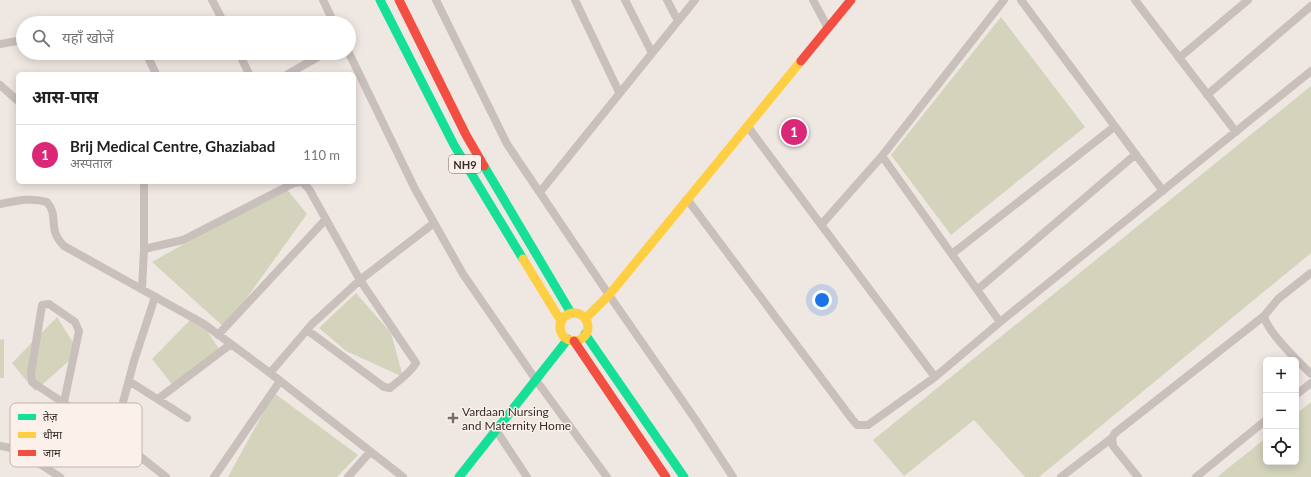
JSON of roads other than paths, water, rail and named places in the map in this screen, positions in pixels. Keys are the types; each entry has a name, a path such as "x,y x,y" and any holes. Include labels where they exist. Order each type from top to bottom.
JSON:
{"main road":[{"name":"NH9","path":"380,0 454,145 561,321 560,330 562,334 571,340 666,477"},
{"name":"NH9","path":"399,0 466,135 571,313"},
{"path":"585,319 609,295 851,0"},
{"path":"459,477 536,380 571,340 582,337 585,334 587,325 585,319 580,314 571,313 564,317 561,321"},
{"path":"585,334 684,477"}],"street":[{"path":"212,0 220,16"},
{"path":"323,0 331,16"},
{"path":"436,0 507,144 733,477"},
{"path":"575,0 620,92"},
{"path":"625,0 652,53"},
{"path":"667,0 678,21"},
{"path":"540,192 694,0"},
{"path":"813,0 828,28"},
{"path":"821,225 882,156 1004,0"},
{"path":"1020,0 1163,191"},
{"path":"1135,0 1236,132"},
{"path":"1180,58 1248,0"},
{"path":"1208,95 1311,6"},
{"path":"0,44 16,41"},
{"path":"149,60 155,72"},
{"path":"242,60 248,72"},
{"path":"291,72 312,60"},
{"path":"352,60 415,189 463,274 536,380 607,477"},
{"path":"687,199 857,425 868,425 872,424 935,377 1000,322 1311,72"},
{"path":"0,85 16,100"},
{"path":"748,127 935,377"},
{"path":"952,254 1114,127"},
{"path":"977,290 1136,154"},
{"path":"882,156 1000,322"},
{"path":"142,289 144,249 144,184"},
{"path":"144,249 183,240 292,184"},
{"path":"304,184 309,189 360,280 416,363 413,368 390,388 384,387 308,330"},
{"path":"0,204 24,199 47,202 53,212 55,231 64,246 204,324 270,373 403,477"},
{"path":"218,335 326,219"},
{"path":"270,373 308,330 360,280 434,223"},
{"path":"1061,477 1264,316 1278,299 1311,273"},
{"path":"123,403 134,361 155,297"},
{"path":"49,304 75,322 79,332 64,402 32,382 31,373 42,305 49,304"},
{"path":"1264,316 1267,325 1286,348 1311,374"},
{"path":"158,399 231,344"},
{"path":"129,381 187,418"},
{"path":"214,477 280,381"},
{"path":"1298,393 1311,383"},
{"path":"1196,477 1263,422"},
{"path":"496,430 527,477"},
{"path":"1112,438 1115,450 1138,477"},
{"path":"0,446 10,448"},
{"path":"348,477 370,452"},
{"path":"142,458 166,477"},
{"path":"45,467 60,477"}],"place":[{"name":"Brij Medical Centre, Ghaziabad","path":"794,132"},
{"name":"Vardaan Nursing and Maternity Home","path":"453,418"}]}
